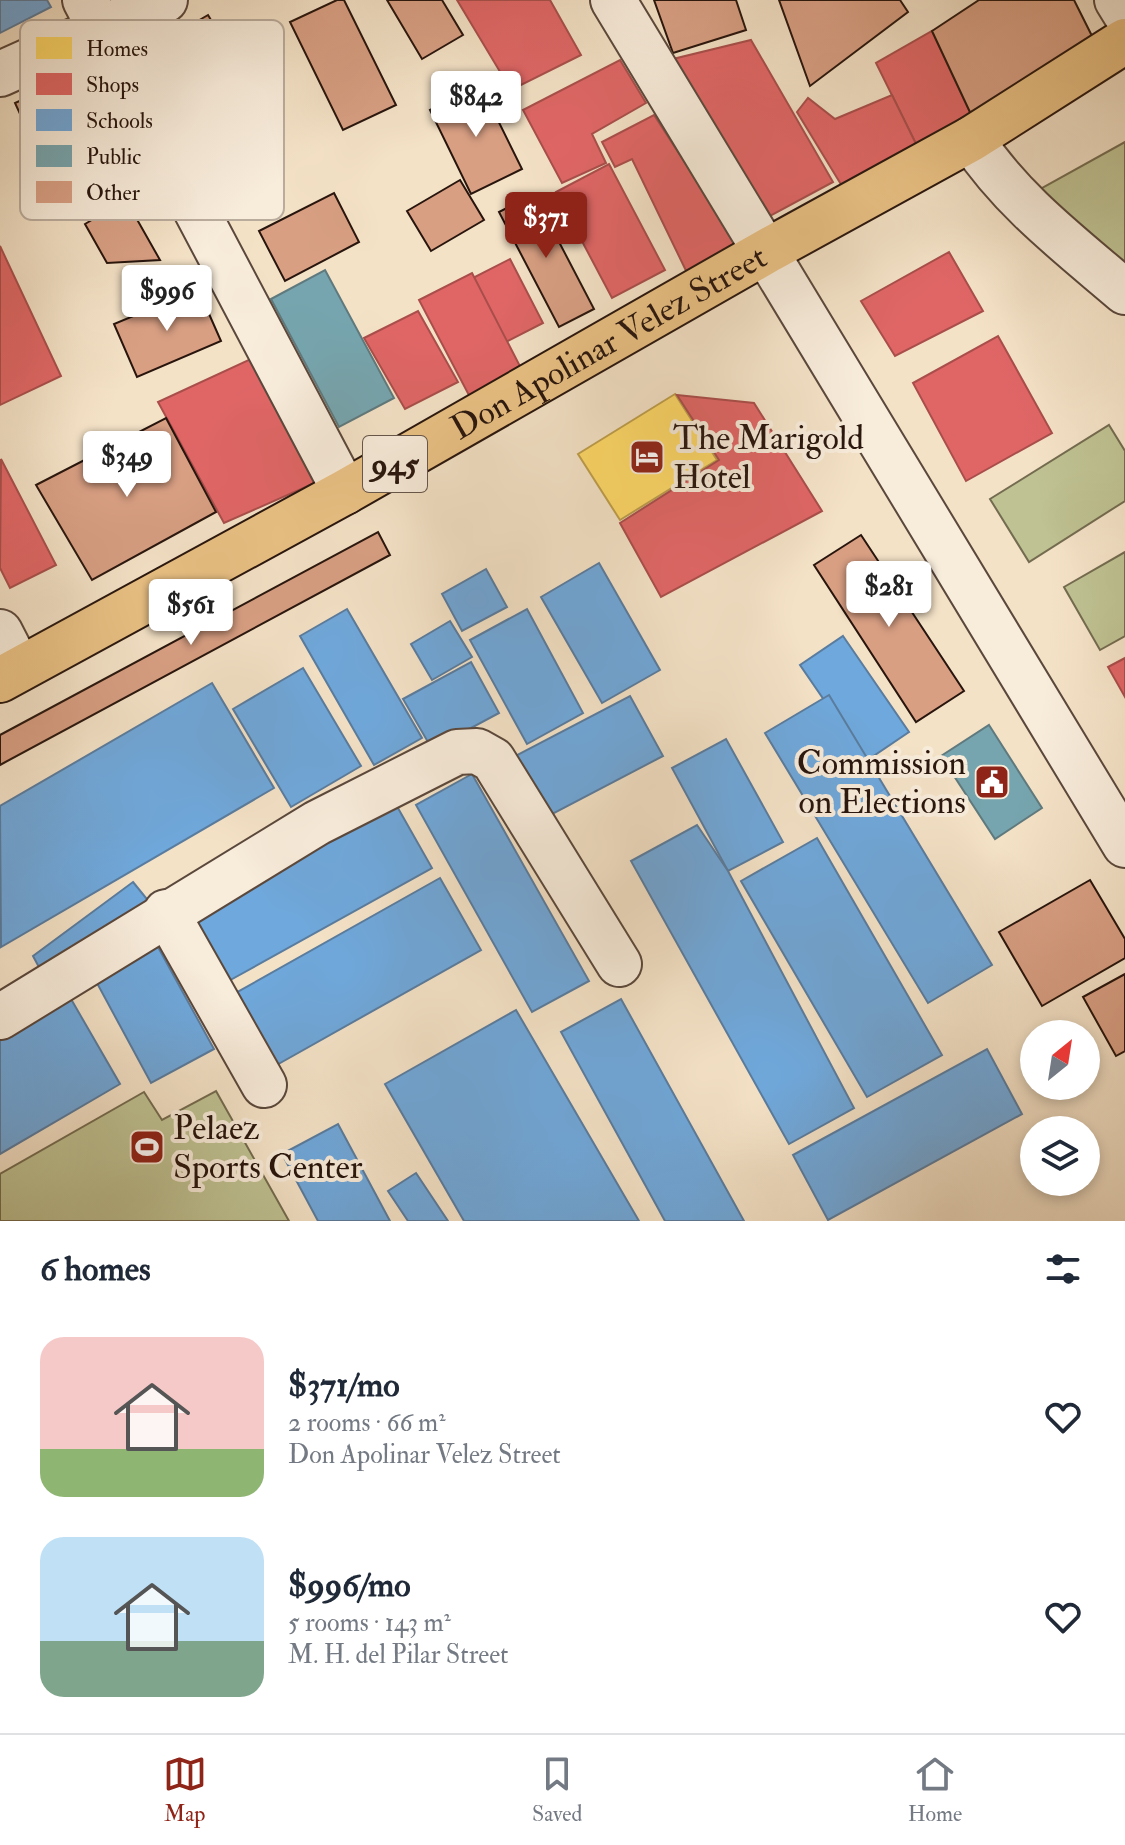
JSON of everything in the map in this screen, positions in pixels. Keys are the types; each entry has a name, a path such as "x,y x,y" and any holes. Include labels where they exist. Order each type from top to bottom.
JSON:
{"main road":[{"name":"Don Apolinar Velez Street","path":"6,660 345,492 767,251 971,139 1125,41"}],"street":[{"path":"93,14 165,0"},
{"path":"613,0 1125,845"},
{"path":"1117,0 1125,13"},
{"path":"0,74 20,61"},
{"path":"971,139 996,177 1018,199 1125,292"},
{"path":"202,220 345,492"},
{"path":"0,1017 166,912 317,823 457,752 477,751 493,760 619,964"},
{"path":"166,912 264,1085"}],"green space":[{"path":"1125,142 1125,281 1026,197"},
{"path":"1109,425 1125,451 1125,501 1029,562 990,499"},
{"path":"1125,552 1125,636 1100,650 1064,587"},
{"name":"Pelaez Sports Center","path":"216,1091 289,1221 0,1221 0,1174 144,1092 162,1120"}],"building: Homes":[{"name":"The Marigold Hotel","path":"675,394 717,460 620,520 578,454"}],"building: Shops":[{"path":"457,0 550,0 581,55 511,90"},
{"path":"932,31 976,125 920,152 876,63"},
{"path":"751,40 833,182 770,216 673,59"},
{"path":"620,60 646,103 592,134 606,163 562,183 523,110"},
{"path":"892,95 920,152 845,191 797,112 808,98 835,119"},
{"path":"654,115 743,252 691,281 632,159 615,167 602,142"},
{"path":"609,164 665,270 612,298 556,192"},
{"path":"0,246 61,376 0,405"},
{"path":"949,252 983,311 895,356 861,301"},
{"path":"510,259 543,323 500,345 467,281"},
{"path":"472,273 525,376 472,401 419,300"},
{"path":"418,311 458,382 405,409 364,338"},
{"path":"998,336 1052,433 966,481 913,383"},
{"path":"253,358 317,482 224,523 158,402"},
{"path":"677,395 754,403 822,511 661,597 620,523 719,460"},
{"path":"1,459 56,565 10,588 0,568"},
{"path":"1125,658 1125,697 1108,667"}],"building: Schools":[{"path":"0,0 47,0 51,7 20,20 0,33"},
{"path":"599,563 660,670 602,703 541,597"},
{"path":"486,569 507,607 462,631 442,594"},
{"path":"347,609 422,738 374,765 300,636"},
{"path":"527,609 583,713 527,744 470,640"},
{"path":"450,621 472,657 432,680 411,644"},
{"path":"843,636 909,732 866,761 800,665"},
{"path":"471,662 499,713 432,749 403,699"},
{"path":"303,668 361,766 291,807 233,709"},
{"path":"212,683 274,788 1,947 0,806"},
{"path":"829,695 992,965 928,1003 765,733"},
{"path":"630,696 663,756 537,822 504,762"},
{"path":"726,739 783,842 728,871 672,768"},
{"path":"472,774 589,981 532,1012 416,805"},
{"path":"390,794 432,868 225,983 184,911"},
{"path":"697,825 728,871 854,1108 789,1144 631,861"},
{"path":"817,838 942,1055 867,1097 741,881"},
{"path":"440,878 481,950 266,1071 225,999"},
{"path":"133,882 155,909 48,984 33,956"},
{"path":"153,938 214,1049 151,1083 91,972"},
{"path":"71,999 120,1084 0,1154 0,1040"},
{"path":"621,999 744,1221 665,1221 561,1032"},
{"path":"516,1010 639,1221 464,1221 385,1084"},
{"path":"987,1049 1022,1114 828,1220 793,1155"},
{"path":"338,1124 390,1221 318,1221 282,1154"},
{"path":"416,1173 448,1221 408,1221 388,1191"}],"building: Public":[{"path":"325,270 394,398 339,427 271,299"},
{"name":"Commission on Elections","path":"989,725 1042,808 995,839 941,756"}],"building: Other":[{"path":"337,0 344,0 396,105 343,130 290,22"},
{"path":"387,0 442,0 463,35 422,59"},
{"path":"654,0 736,0 746,30 673,53"},
{"path":"779,0 900,0 908,12 810,86"},
{"path":"979,0 1074,0 1098,48 976,125 932,31"},
{"path":"480,84 522,169 471,194 430,110"},
{"path":"460,180 484,220 431,251 407,211"},
{"path":"334,193 359,242 285,281 259,231"},
{"path":"534,194 594,309 559,327 499,212"},
{"path":"92,220 137,220 160,260 107,263 85,224"},
{"path":"198,289 221,341 137,377 114,324"},
{"path":"166,418 216,512 92,580 36,485"},
{"path":"378,532 390,555 0,765 0,735"},
{"path":"861,535 964,691 916,722 814,565"},
{"path":"1090,880 1125,939 1125,958 1042,1006 999,932"},
{"path":"1125,974 1125,1051 1116,1056 1100,1027 1100,1020 1096,1020 1083,997"}],"place":[{"name":"The Marigold Hotel","path":"647,457"},
{"name":"Commission on Elections","path":"992,782"},
{"name":"Pelaez Sports Center","path":"147,1147"}]}
